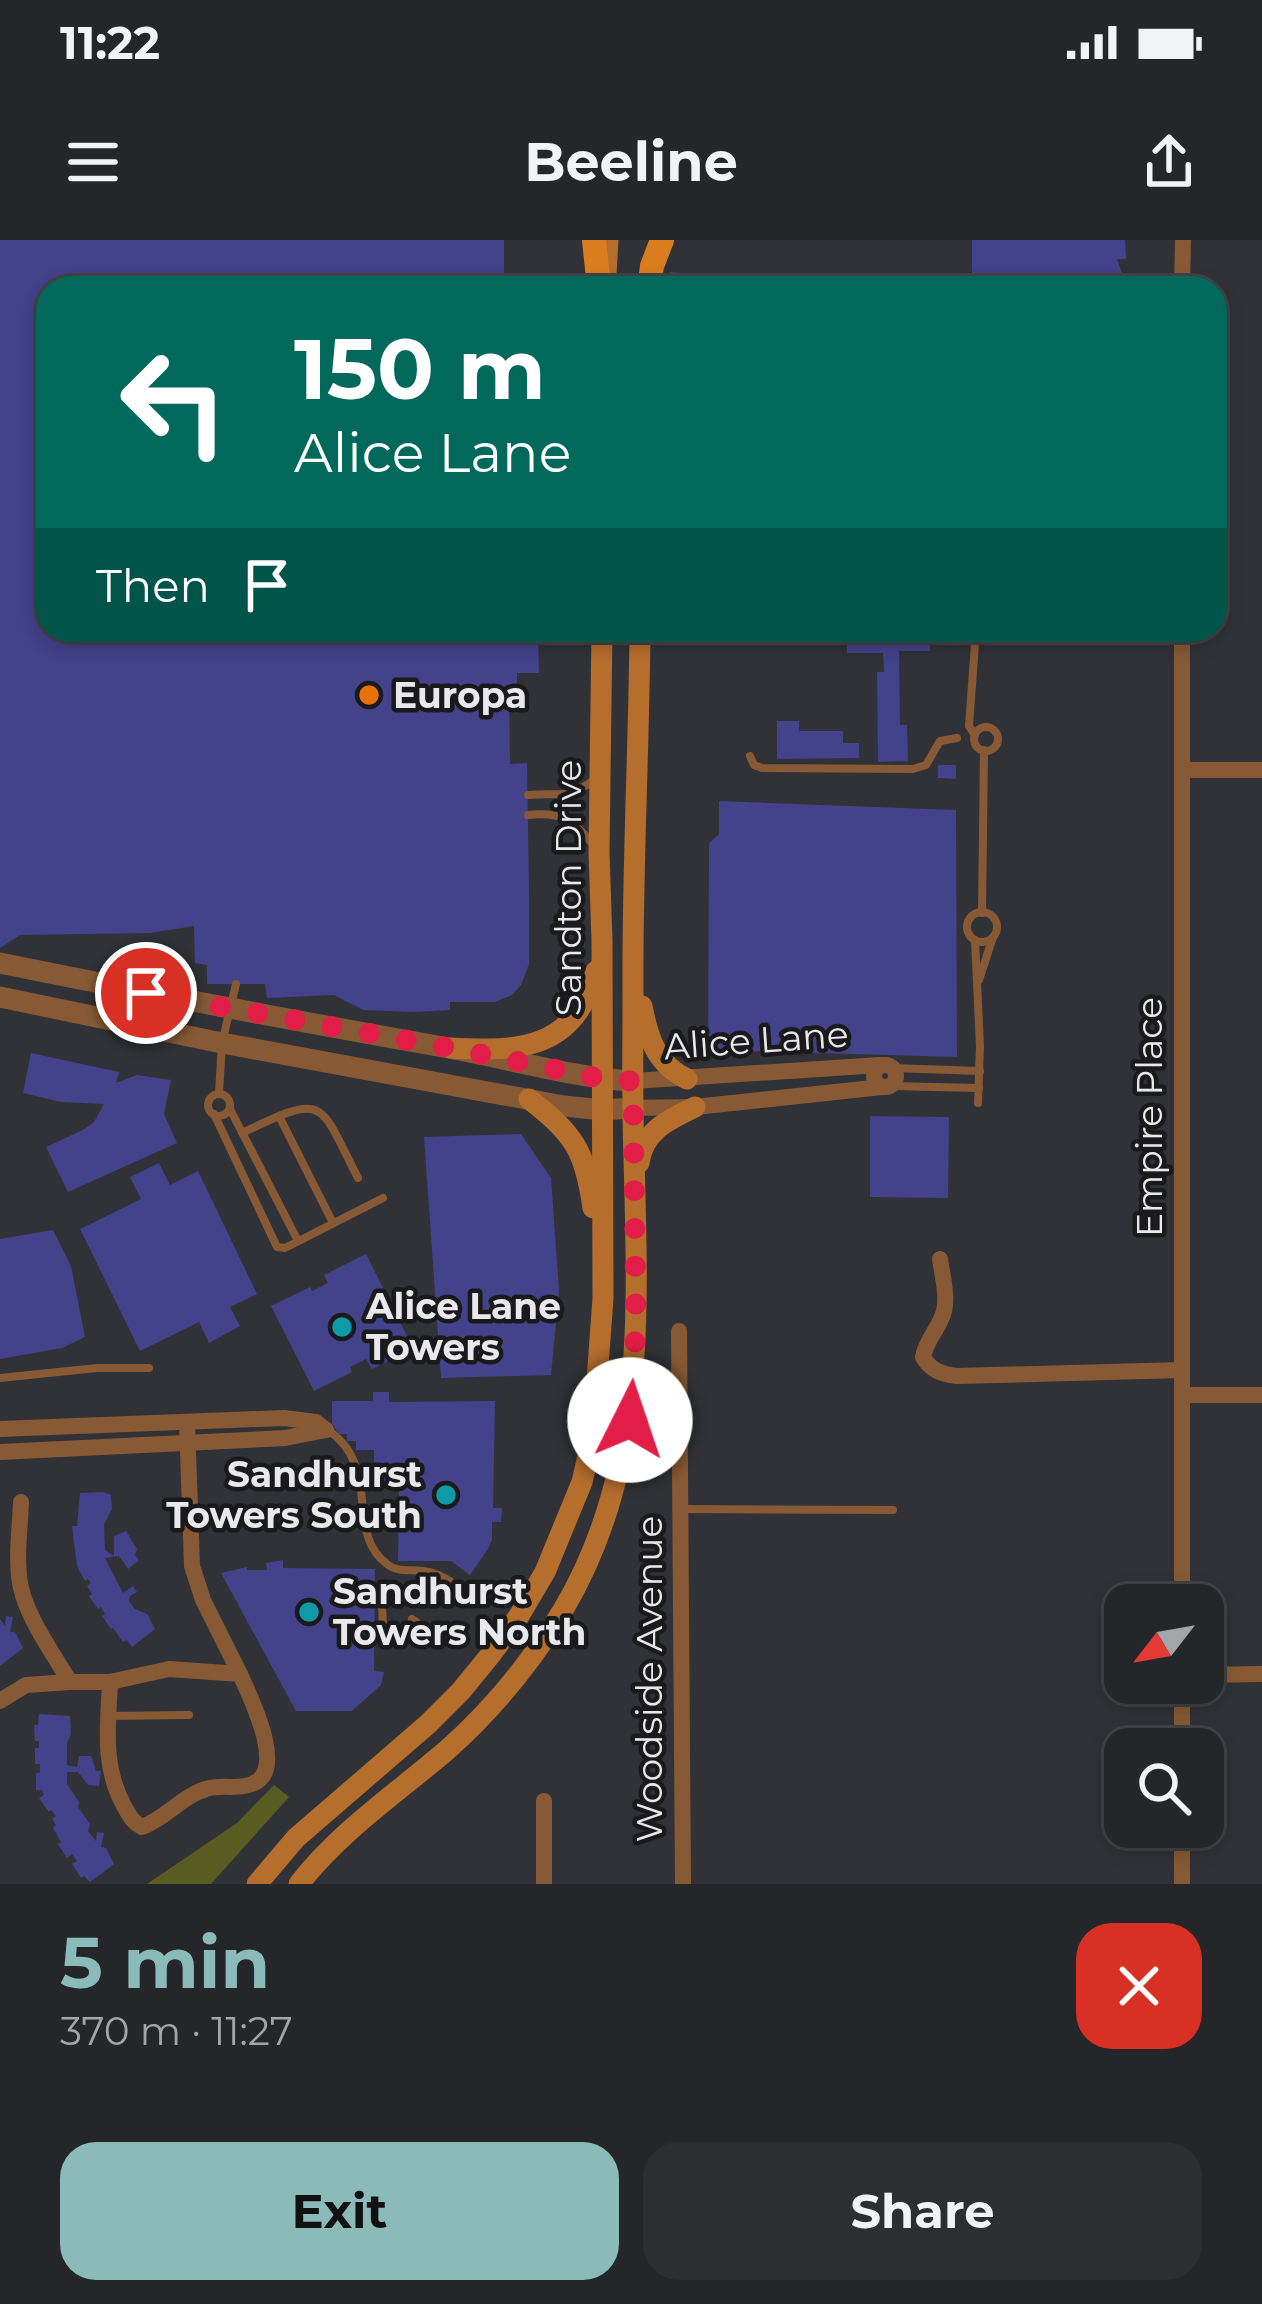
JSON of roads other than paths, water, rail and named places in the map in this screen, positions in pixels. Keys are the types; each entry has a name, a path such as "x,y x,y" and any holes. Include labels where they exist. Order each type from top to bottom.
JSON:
{"main road":[{"path":"594,240 600,276"},
{"path":"604,276 608,240"},
{"path":"647,240 648,276"},
{"path":"650,276 662,240"},
{"name":"Sandton Drive","path":"256,1884 296,1838 461,1691 519,1616 544,1572 582,1482 593,1435 603,1298 602,642"},
{"name":"Sandton Drive","path":"299,1884 357,1824 451,1746 497,1700 564,1608 613,1493 630,1420 636,1326 632,1108 640,642"},
{"path":"451,1048 486,1050 530,1044 568,1025 588,998 602,941"},
{"path":"633,958 648,1036 668,1066 687,1078"},
{"path":"529,1099 562,1126 583,1160 603,1298"},
{"path":"635,1200 640,1154 646,1142 660,1124 695,1107"}],"street":[{"path":"1182,276 1183,240"},
{"name":"Empire Place","path":"1182,642 1182,1584"},
{"path":"1183,770 1262,770"},
{"name":"Alice Lane","path":"0,963 603,1079 886,1076"},
{"name":"Alice Lane","path":"0,997 222,1043 603,1110 695,1107 886,1076"},
{"path":"940,1259 944,1311 922,1357 940,1373 1182,1370"},
{"name":"Woodside Avenue","path":"680,1330 683,1884"},
{"path":"1182,1394 1262,1395"},
{"path":"0,1452 148,1444 231,1420 302,1419 326,1430"},
{"path":"231,1420 232,1440"},
{"path":"0,1429 188,1432 232,1440 285,1438 326,1430"},
{"path":"110,1682 106,1755 115,1790 135,1825 142,1827 209,1787 259,1781 267,1770 260,1718 203,1600 193,1566 188,1432"},
{"path":"148,1444 166,1451 190,1477"},
{"path":"21,1502 22,1592 70,1682"},
{"path":"0,1701 26,1685 110,1682 169,1669 240,1674"},
{"path":"1224,1675 1262,1674"},
{"path":"544,1801 544,1884"},
{"path":"1182,1848 1182,1884"}],"lane":[{"path":"975,642 969,726 975,743 984,750"},
{"path":"975,735 986,727 996,733 994,747 984,750"},
{"path":"751,756 754,765 762,767 913,769 926,765 941,740 957,738"},
{"path":"982,913 984,750"},
{"path":"528,795 566,796 600,775"},
{"path":"528,815 562,816 599,852"},
{"path":"978,986 996,927 994,919 982,913 967,924 974,940 978,986 978,1103"},
{"path":"974,940 994,936"},
{"path":"219,1093 222,1043 236,984"},
{"path":"886,1076 980,1071"},
{"path":"886,1076 979,1088"},
{"path":"298,1241 230,1109 229,1098 219,1093 212,1096 209,1109 273,1242 281,1249 298,1241 383,1198"},
{"path":"242,1133 302,1107 316,1108 326,1115 358,1178"},
{"path":"214,1114 225,1115 230,1109"},
{"path":"275,1117 333,1223"},
{"path":"0,1378 149,1368"},
{"path":"326,1430 338,1438 361,1477 368,1540 382,1559 390,1568 436,1573 450,1581"},
{"path":"681,1509 893,1510"},
{"path":"383,1626 382,1605 388,1596"},
{"path":"412,1619 436,1635"},
{"path":"108,1716 189,1715"}],"place":[{"name":"Europa","path":"369,695"},
{"name":"Alice Lane Towers","path":"342,1327"},
{"name":"Sandhurst Towers South","path":"446,1495"},
{"name":"Sandhurst Towers North","path":"309,1612"}]}
